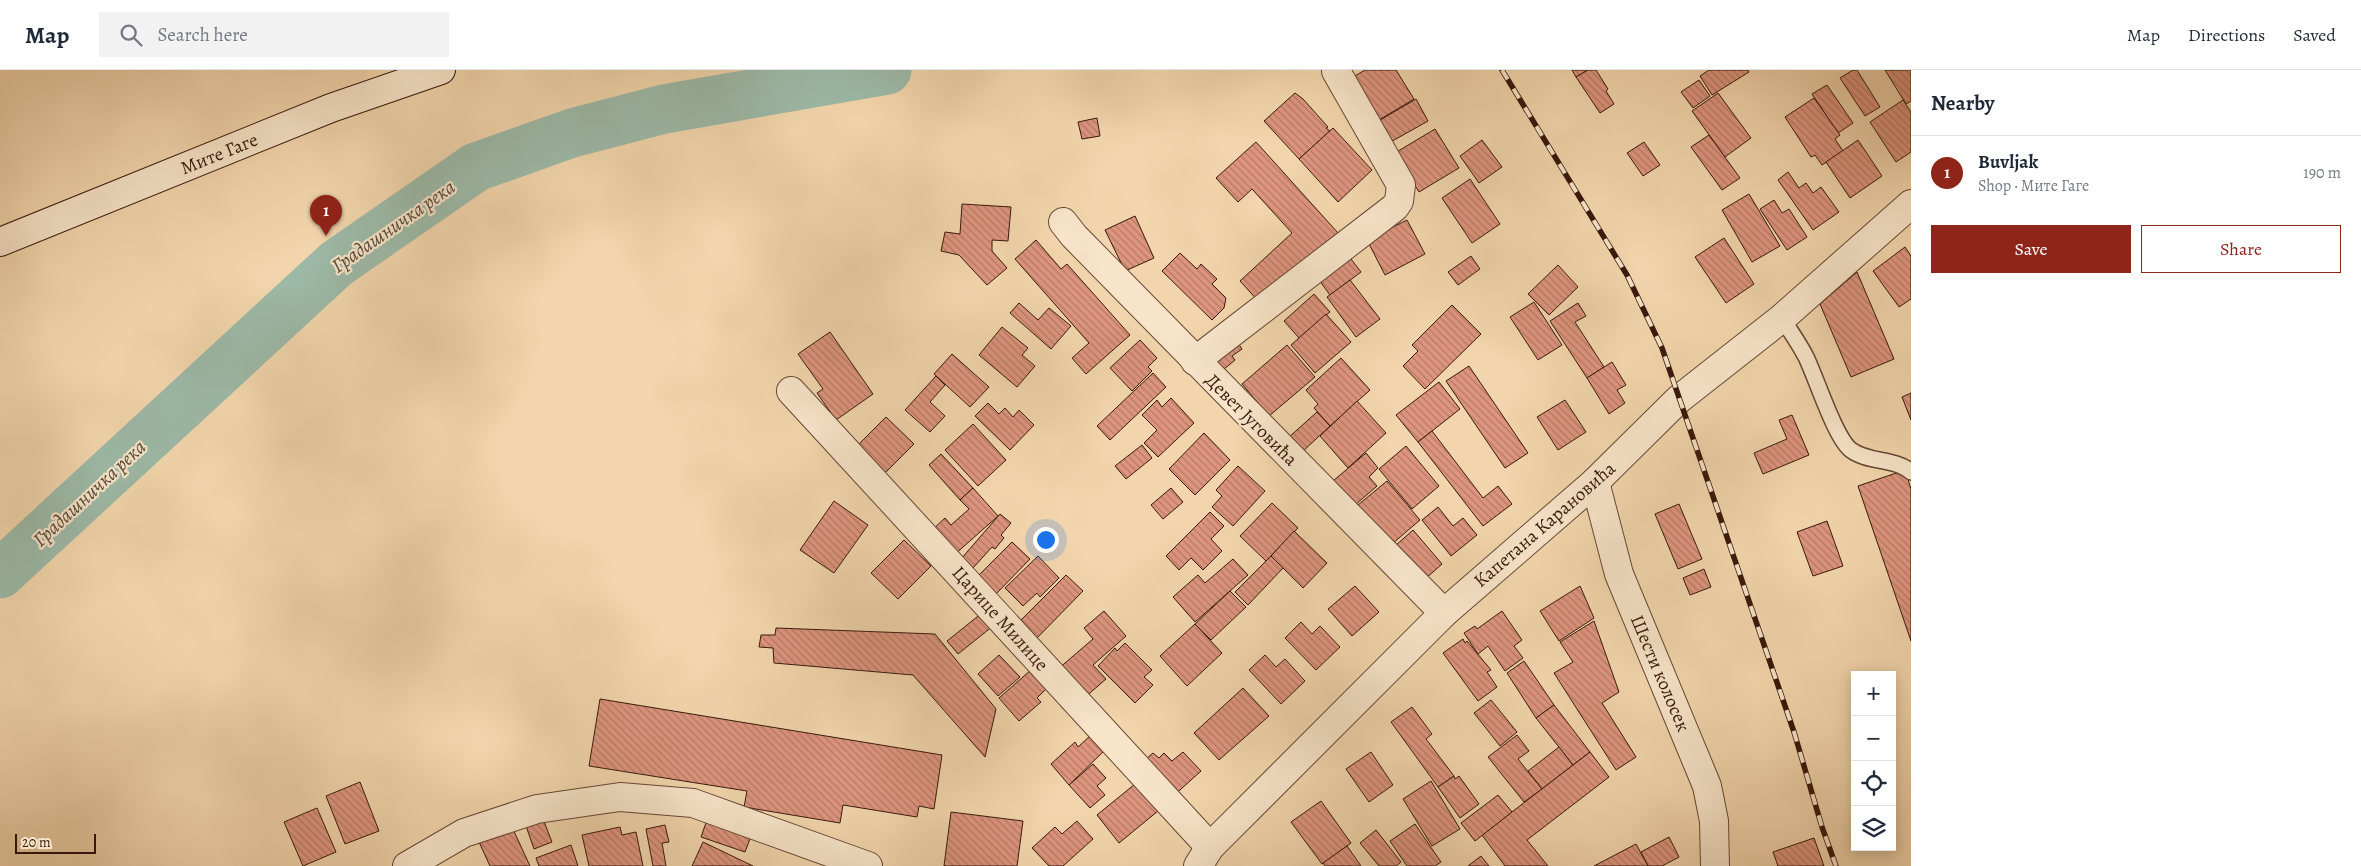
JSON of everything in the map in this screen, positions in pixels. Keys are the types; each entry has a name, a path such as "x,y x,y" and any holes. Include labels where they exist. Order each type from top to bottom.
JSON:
{"street":[{"name":"Мите Гаге","path":"0,242 330,108 441,70"},
{"path":"1195,362 1395,207 1399,201 1400,185 1336,72"},
{"name":"Капетана Карановића","path":"1204,856 1444,613 1595,482 1679,398 1782,318 1911,204"},
{"name":"Девет Југовића","path":"1063,222 1074,236 1195,362 1444,613"},
{"name":"Царице Милице","path":"791,391 1204,856"},
{"name":"Шести колосек","path":"1595,482 1619,574 1707,786 1714,821 1715,866"},
{"path":"407,866 464,833 537,809 620,797 693,803 868,866"}],"lane":[{"path":"1782,318 1806,356 1833,422 1850,450 1875,460 1906,468 1911,472"}],"building":[{"path":"1365,70 1396,70 1414,99 1374,123 1348,80"},
{"path":"1572,70 1588,70 1576,77"},
{"path":"1588,70 1596,70 1608,89 1606,91 1614,104 1600,113 1576,77"},
{"path":"1709,70 1748,70 1749,72 1712,95 1700,76"},
{"path":"1853,70 1857,70 1880,107 1865,116 1840,78"},
{"path":"1885,70 1911,70 1911,101 1906,104"},
{"path":"1699,80 1710,96 1693,108 1681,92"},
{"path":"1827,85 1853,123 1838,133 1812,94"},
{"path":"1295,93 1303,99 1330,131 1299,159 1264,121"},
{"path":"1718,93 1751,138 1725,157 1692,111"},
{"path":"1814,98 1840,135 1835,139 1843,151 1822,165 1815,155 1811,157 1785,117"},
{"path":"1416,99 1428,121 1387,144 1375,123"},
{"path":"1903,100 1911,112 1911,152 1896,162 1870,122"},
{"path":"1097,118 1100,136 1082,139 1078,122"},
{"path":"1333,128 1372,170 1338,202 1299,159"},
{"path":"1435,129 1459,168 1419,192 1395,153"},
{"path":"1709,135 1740,178 1722,190 1691,147"},
{"path":"1482,140 1502,167 1479,183 1460,156"},
{"path":"1858,140 1882,176 1850,198 1826,162"},
{"path":"1256,142 1338,233 1260,303 1240,281 1292,233 1252,189 1238,202 1216,178"},
{"path":"1644,142 1660,165 1643,176 1627,153"},
{"path":"1788,172 1799,188 1806,183 1813,193 1821,187 1839,212 1813,230 1778,180"},
{"path":"1470,179 1500,224 1472,243 1442,198"},
{"path":"1749,194 1780,246 1752,262 1722,210"},
{"path":"1774,200 1782,213 1789,209 1807,237 1787,250 1760,209"},
{"path":"962,204 1011,207 1008,241 992,240 992,251 1007,268 987,285 959,255 941,251 945,232 960,234"},
{"path":"1135,216 1154,258 1125,271 1105,230"},
{"path":"1407,220 1425,254 1385,275 1367,240"},
{"path":"1724,238 1754,284 1726,303 1695,257"},
{"path":"1036,240 1061,269 1067,264 1130,335 1086,374 1072,358 1089,343 1015,259"},
{"path":"1905,247 1911,256 1911,299 1899,307 1873,271"},
{"path":"1344,250 1361,272 1330,295 1314,273"},
{"path":"1180,253 1197,269 1201,264 1217,279 1212,284 1226,298 1224,308 1212,320 1162,271"},
{"path":"1471,256 1480,269 1458,285 1448,272"},
{"path":"1558,265 1578,287 1549,315 1528,294"},
{"path":"1857,272 1894,359 1851,377 1820,304"},
{"path":"1350,280 1380,319 1356,337 1327,297"},
{"path":"1314,294 1330,312 1299,338 1284,321"},
{"path":"1534,302 1562,345 1538,360 1510,317"},
{"path":"1019,303 1038,320 1049,308 1071,326 1051,349 1010,313"},
{"path":"1578,303 1586,316 1575,322 1604,367 1587,378 1550,321"},
{"path":"1452,305 1481,334 1425,389 1403,366 1418,351 1412,345"},
{"path":"1326,314 1351,342 1315,373 1291,345"},
{"path":"1002,327 1028,348 1022,355 1035,366 1017,387 979,355"},
{"path":"830,332 873,394 836,420 817,393 823,389 798,354"},
{"path":"1140,340 1157,358 1148,367 1152,371 1132,391 1110,368"},
{"path":"1236,340 1242,349 1232,356 1235,360 1223,370 1213,356"},
{"path":"1287,345 1315,377 1269,416 1242,384"},
{"path":"952,354 989,387 970,407 934,374"},
{"path":"1341,358 1370,390 1330,426 1314,408 1318,404 1306,390"},
{"path":"1612,362 1626,385 1617,390 1625,403 1609,414 1587,378"},
{"path":"1469,366 1528,453 1505,468 1446,381"},
{"path":"1153,373 1166,387 1110,440 1097,426"},
{"path":"936,376 945,385 930,402 945,416 930,432 905,410"},
{"path":"1439,382 1460,409 1418,442 1396,415"},
{"path":"1911,393 1911,420 1902,397"},
{"path":"1171,398 1194,423 1158,457 1144,443 1157,430 1142,415 1157,400 1162,407"},
{"path":"1565,400 1586,432 1558,450 1537,417"},
{"path":"1357,401 1386,433 1348,468 1320,436"},
{"path":"988,403 999,414 1005,408 1013,417 1019,410 1034,425 1010,450 975,416"},
{"path":"1317,412 1330,426 1301,453 1288,438"},
{"path":"1792,415 1809,455 1763,474 1754,453 1787,439 1779,420"},
{"path":"886,417 914,444 884,474 857,446"},
{"path":"973,424 1006,460 978,486 945,450"},
{"path":"1432,431 1483,498 1498,486 1512,504 1483,526 1418,442"},
{"path":"1204,433 1230,460 1195,495 1169,469"},
{"path":"1142,445 1152,458 1126,479 1115,466"},
{"path":"1406,446 1439,486 1412,509 1379,469"},
{"path":"1366,453 1378,468 1369,477 1377,486 1355,505 1333,481"},
{"path":"941,454 973,488 960,500 929,465"},
{"path":"1238,466 1265,491 1233,526 1212,507 1222,496 1216,490"},
{"path":"1905,470 1911,489 1911,641 1858,486"},
{"path":"1387,481 1420,520 1392,544 1358,505"},
{"path":"973,488 998,516 953,556 931,531 945,518 951,525 969,509 960,500"},
{"path":"1171,488 1183,502 1163,519 1151,505"},
{"path":"834,501 868,525 834,573 800,550"},
{"path":"1272,503 1298,528 1266,561 1240,536"},
{"path":"1679,504 1702,559 1678,569 1655,514"},
{"path":"1438,507 1453,526 1463,518 1477,535 1451,556 1422,520"},
{"path":"1210,512 1224,526 1211,539 1222,551 1203,570 1191,558 1179,570 1166,556"},
{"path":"1000,514 1011,523 1001,535 1004,538 995,549 992,547 973,568 961,559"},
{"path":"1827,521 1843,566 1813,576 1797,532"},
{"path":"1413,530 1442,564 1424,580 1395,546"},
{"path":"1294,531 1327,563 1303,588 1271,556"},
{"path":"904,540 931,566 898,599 871,573"},
{"path":"1012,542 1030,559 994,596 975,579"},
{"path":"1038,556 1059,578 1040,597 1037,593 1023,606 1005,588"},
{"path":"1271,556 1283,568 1248,605 1235,592"},
{"path":"1233,559 1248,575 1195,622 1173,597 1198,575 1205,583"},
{"path":"1704,569 1711,587 1690,595 1683,578"},
{"path":"1066,575 1083,591 1034,641 1017,624"},
{"path":"1355,586 1379,612 1352,636 1328,609"},
{"path":"1580,586 1594,618 1559,641 1540,611"},
{"path":"1230,591 1246,607 1211,640 1195,624"},
{"path":"1104,611 1126,636 1093,665 1106,679 1083,699 1058,669 1093,639 1084,628"},
{"path":"1502,611 1522,640 1514,646 1523,658 1505,671 1488,646 1478,654 1464,633 1475,626 1477,629"},
{"path":"982,613 993,626 958,654 947,641"},
{"path":"1594,621 1619,692 1602,703 1636,757 1616,770 1554,673 1573,662 1560,642"},
{"path":"1301,622 1312,634 1320,626 1340,647 1316,670 1285,638"},
{"path":"1195,624 1222,653 1187,686 1160,656"},
{"path":"776,628 935,634 996,709 985,757 913,675 774,663 773,648 759,647 761,635 775,635"},
{"path":"1463,639 1465,643 1467,641 1491,670 1487,672 1497,687 1478,701 1443,653"},
{"path":"1125,643 1152,670 1144,677 1153,685 1135,703 1098,666 1115,648 1117,651"},
{"path":"999,655 1020,677 998,696 978,674"},
{"path":"1265,655 1276,667 1285,659 1305,681 1281,704 1249,670"},
{"path":"1524,661 1554,705 1536,718 1507,673"},
{"path":"1032,669 1048,687 1037,698 1041,702 1019,721 999,698"},
{"path":"1243,688 1269,716 1219,760 1194,733"},
{"path":"600,699 942,755 934,809 919,806 917,817 843,805 840,823 744,807 747,791 589,766"},
{"path":"1491,700 1517,732 1500,746 1474,713"},
{"path":"1554,705 1590,752 1573,765 1536,718"},
{"path":"1412,707 1432,734 1426,739 1454,776 1438,787 1391,722"},
{"path":"1091,735 1104,751 1069,785 1051,764 1075,742 1078,747"},
{"path":"1517,735 1529,751 1518,759 1542,789 1524,802 1488,757"},
{"path":"1559,747 1573,765 1542,789 1528,771"},
{"path":"1183,752 1201,771 1170,799 1139,765 1153,753 1159,758 1164,753 1172,761"},
{"path":"1371,752 1393,785 1369,802 1346,769"},
{"path":"1590,752 1609,777 1527,840 1548,866 1505,866 1482,835"},
{"path":"1093,764 1106,778 1097,786 1105,795 1090,808 1069,785"},
{"path":"1454,776 1455,779 1459,776 1479,804 1460,818 1438,787"},
{"path":"1431,781 1460,829 1432,846 1403,799"},
{"path":"360,782 379,831 345,844 326,796"},
{"path":"1135,784 1158,811 1119,843 1097,815"},
{"path":"1498,795 1512,812 1475,841 1461,823"},
{"path":"1321,801 1351,843 1322,864 1291,822"},
{"path":"317,808 336,852 303,866 284,822"},
{"path":"951,812 1023,821 1017,866 944,866"},
{"path":"543,819 552,842 534,849 526,826"},
{"path":"707,820 751,836 745,852 701,837"},
{"path":"1077,821 1093,839 1063,866 1049,866 1032,848 1055,827 1062,834"},
{"path":"1415,824 1441,862 1435,866 1407,866 1390,841"},
{"path":"665,825 669,842 662,843 666,866 653,866 646,829"},
{"path":"512,827 530,866 490,866 479,842"},
{"path":"620,827 622,835 636,832 643,866 589,866 582,835"},
{"path":"1376,830 1401,862 1396,866 1379,866 1360,843"},
{"path":"1669,837 1679,857 1662,866 1648,866 1641,852"},
{"path":"1814,838 1824,866 1778,866 1773,852"},
{"path":"703,842 753,866 692,866"},
{"path":"1636,844 1648,866 1594,866"},
{"path":"571,845 578,866 539,866 536,858"},
{"path":"1347,846 1361,866 1325,866 1323,863"},
{"path":"1481,856 1489,866 1468,866"}],"waterway":[{"name":"Градашничка река","path":"0,574 336,264 476,167 572,133 664,109 887,70"}],"railway":[{"path":"1502,70 1627,275 1662,348 1794,732 1822,827 1836,866"}],"place":[{"name":"Buvljak","path":"326,236"}]}
